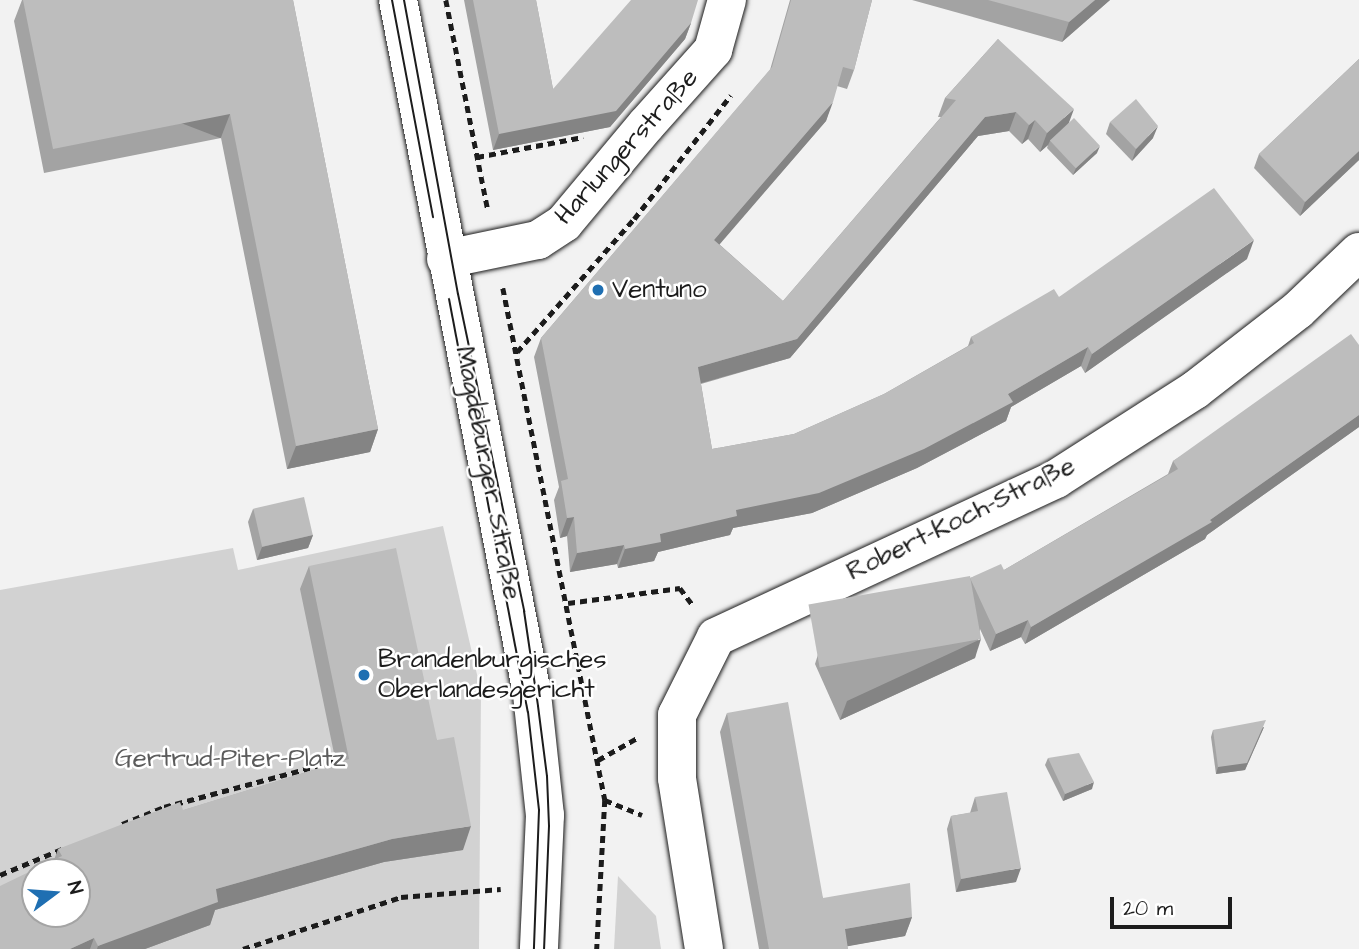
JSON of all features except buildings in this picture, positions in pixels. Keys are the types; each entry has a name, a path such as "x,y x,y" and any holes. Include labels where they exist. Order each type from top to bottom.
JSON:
{"street":[{"name":"Magdeburger Straße","path":"397,0 532,694 545,815 539,949"},
{"name":"Harlungerstraße","path":"446,260 537,240 564,223 713,50 727,0"},
{"name":"Robert-Koch-Straße","path":"716,637 1056,479 1195,390 1298,310 1359,252"},
{"path":"704,949 677,778 677,715 716,637"}],"path":[{"path":"446,0 568,603 605,800 597,949"},
{"path":"517,352 634,219 734,90"},
{"path":"477,158 646,125"},
{"path":"568,603 680,588 716,637"},
{"path":"114,828 164,807 336,761"},
{"path":"0,875 65,848"},
{"path":"243,949 401,897 502,889"}],"green space":[{"name":"Gertrud-Piter-Platz","path":"443,526 481,692 479,949 0,949 0,590 233,548 238,570"},
{"path":"618,876 656,916 661,949 614,949"}],"tram line":[{"path":"392,0 433,217"},
{"path":"404,0 458,294 524,611 547,776 549,826 544,949"},
{"path":"449,299 528,712 539,810 534,949"}],"place":[{"name":"Ventuno","path":"598,290"},
{"name":"Brandenburgisches Oberlandesgericht","path":"364,675"}]}
